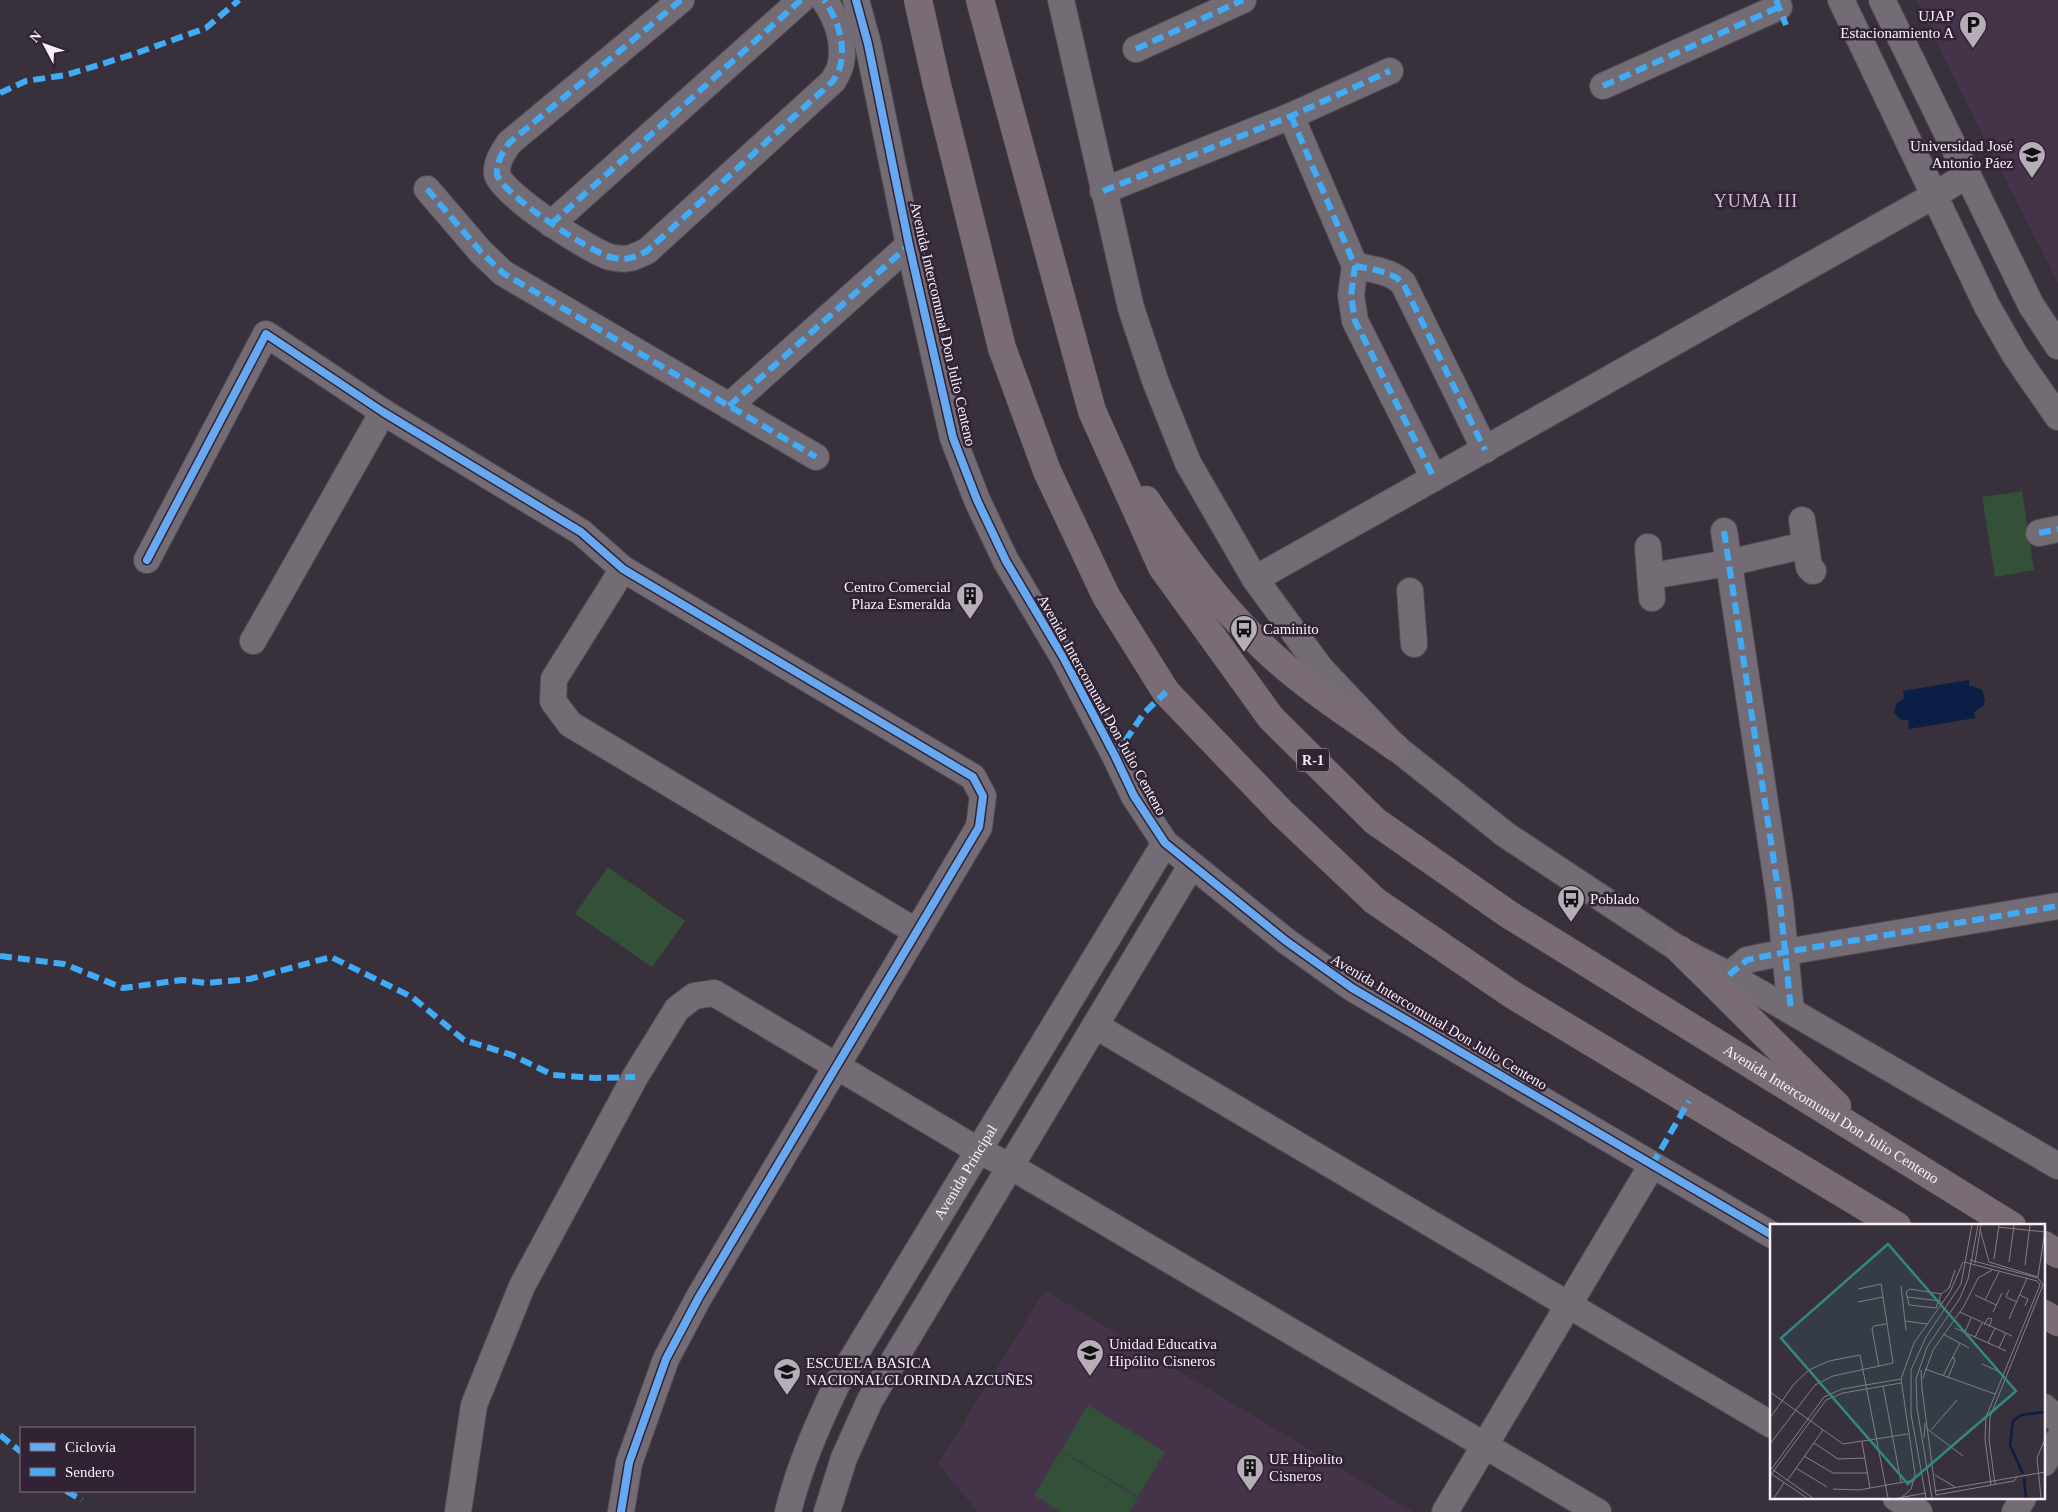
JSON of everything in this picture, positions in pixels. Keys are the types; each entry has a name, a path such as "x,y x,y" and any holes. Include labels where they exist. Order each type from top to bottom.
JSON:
{"main road":[{"path":"918,0 939,94 1002,348 1047,471 1106,596 1166,692 1282,813 1375,901 1513,995 1894,1224"},
{"name":"Avenida Intercomunal Don Julio Centeno","path":"980,0 1092,411 1162,568 1271,718 1375,821 1508,914 2009,1224"},
{"path":"1100,429 1190,566 1228,611 1288,669 1395,747"},
{"path":"1680,950 1872,1140"},
{"path":"2046,1246 2058,1254"},
{"path":"2046,1315 2058,1322"}],"street":[{"path":"681,0 509,143 499,159 497,176 506,190 550,224 608,257 629,259 647,251 833,81 841,64 841,36 833,12 824,0"},
{"path":"550,224 801,0"},
{"name":"Avenida Intercomunal Don Julio Centeno","path":"856,0 868,44 909,245 953,438 977,500 1006,561 1063,657 1134,796 1165,843 1191,866 1286,941 1352,988 1770,1234"},
{"path":"1061,0 1131,308 1156,383 1188,463 1255,579 1321,669 1395,747 1506,835 1680,950 1729,975 2058,1166"},
{"path":"1841,0 1987,306 2015,355 2058,417"},
{"path":"1882,0 2031,305 2058,346"},
{"path":"1136,49 1236,2"},
{"path":"1603,86 1780,11"},
{"path":"1103,191 1291,116 1390,72"},
{"path":"1291,116 1355,266 1351,295 1354,321 1434,478"},
{"path":"1255,579 1935,195 1966,175"},
{"path":"427,188 482,252 503,273 816,457"},
{"path":"729,406 909,245"},
{"path":"1355,266 1390,274 1397,277 1403,283 1485,450"},
{"path":"147,560 266,334 383,412 581,532 623,569 973,776 983,796 979,827 699,1297 666,1359 629,1463 621,1512"},
{"path":"253,641 383,412"},
{"path":"1724,531 1786,952 1791,1011"},
{"path":"1648,547 1651,587 1728,563 1804,532 1809,567 1813,571"},
{"path":"623,569 554,679 553,702 570,724 917,932"},
{"path":"1410,591 1414,644"},
{"name":"Avenida Principal","path":"788,1512 796,1480 815,1429 837,1384 1165,843"},
{"path":"827,1512 844,1458 870,1400 1191,866"},
{"path":"1729,975 1746,960 2058,906"},
{"path":"458,1512 474,1405 522,1286 635,1077 677,1009 694,996 714,993 979,1152 1010,1166 1598,1512"},
{"path":"1096,1026 1770,1424"},
{"path":"1445,1512 1652,1165"},
{"path":"2046,1409 2058,1420"},
{"path":"2046,1460 2058,1440"},
{"path":"1899,1500 1919,1512"},
{"path":"2015,1512 2022,1500"}],"shaded area":[{"name":"Universidad José Antonio Páez","path":"1916,0 2058,0 2058,283 1953,76"},
{"name":"Unidad Educativa Hipólito Cisneros","path":"1045,1290 1413,1512 978,1512 938,1464"}],"green space":[{"path":"2022,491 2034,570 1995,577 1982,497"},
{"path":"608,867 685,921 652,967 575,914"},
{"path":"1088,1405 1165,1452 1138,1496 1061,1450"},
{"path":"1061,1451 1138,1498 1129,1512 1061,1512 1034,1495"}],"water":[{"path":"1969,680 1969,685 1982,690 1985,699 1983,706 1974,712 1975,718 1909,729 1908,720 1902,720 1894,713 1896,704 1904,698 1903,691"}],"marked path":[{"path":"0,93 26,81 66,75 134,54 206,28 239,0"},
{"path":"681,0 509,143 500,157 497,174 502,183 513,194 567,234 610,257 629,258 647,251 833,81 840,65 842,46 833,14 824,0"},
{"path":"551,224 801,0"},
{"path":"1136,49 1243,0"},
{"path":"1776,0 1786,25"},
{"path":"1603,86 1779,7"},
{"path":"1103,191 1291,116 1390,71"},
{"path":"1291,116 1355,266 1351,295 1355,321 1434,478"},
{"path":"427,189 481,252 503,273 816,457"},
{"path":"729,406 909,245"},
{"path":"1355,266 1387,273 1403,283 1485,450"},
{"path":"2039,533 2058,529"},
{"path":"1724,531 1780,902 1791,1011"},
{"path":"1115,756 1144,713 1166,692"},
{"path":"1729,975 1747,960 2058,906"},
{"path":"0,956 64,964 123,988 182,980 207,983 250,979 331,957 412,997 464,1040 512,1055 553,1075 595,1078 635,1077"},
{"path":"1652,1165 1689,1101"},
{"path":"0,1435 20,1451"},
{"path":"68,1492 82,1500"}],"cycle path":[{"path":"856,0 868,44 909,245 953,438 977,500 1006,561 1063,657 1134,796 1165,843 1286,941 1352,988 1770,1234"},
{"path":"147,560 266,334 383,412 581,532 623,569 973,777 983,796 979,827 699,1297 666,1359 629,1463 621,1512"}],"place":[{"name":"UJAP Estacionamiento A","path":"1973,49"},
{"name":"Universidad José Antonio Páez","path":"2032,179"},
{"name":"Centro Comercial Plaza Esmeralda","path":"970,620"},
{"name":"Caminito","path":"1244,653"},
{"name":"Poblado","path":"1571,923"},
{"name":"Unidad Educativa Hipólito Cisneros","path":"1090,1377"},
{"name":"ESCUELA BASICA NACIONALCLORINDA AZCUÑES","path":"787,1396"},
{"name":"UE Hipolito Cisneros","path":"1250,1492"}],"district":[{"name":"YUMA III","path":"1756,201"}]}
